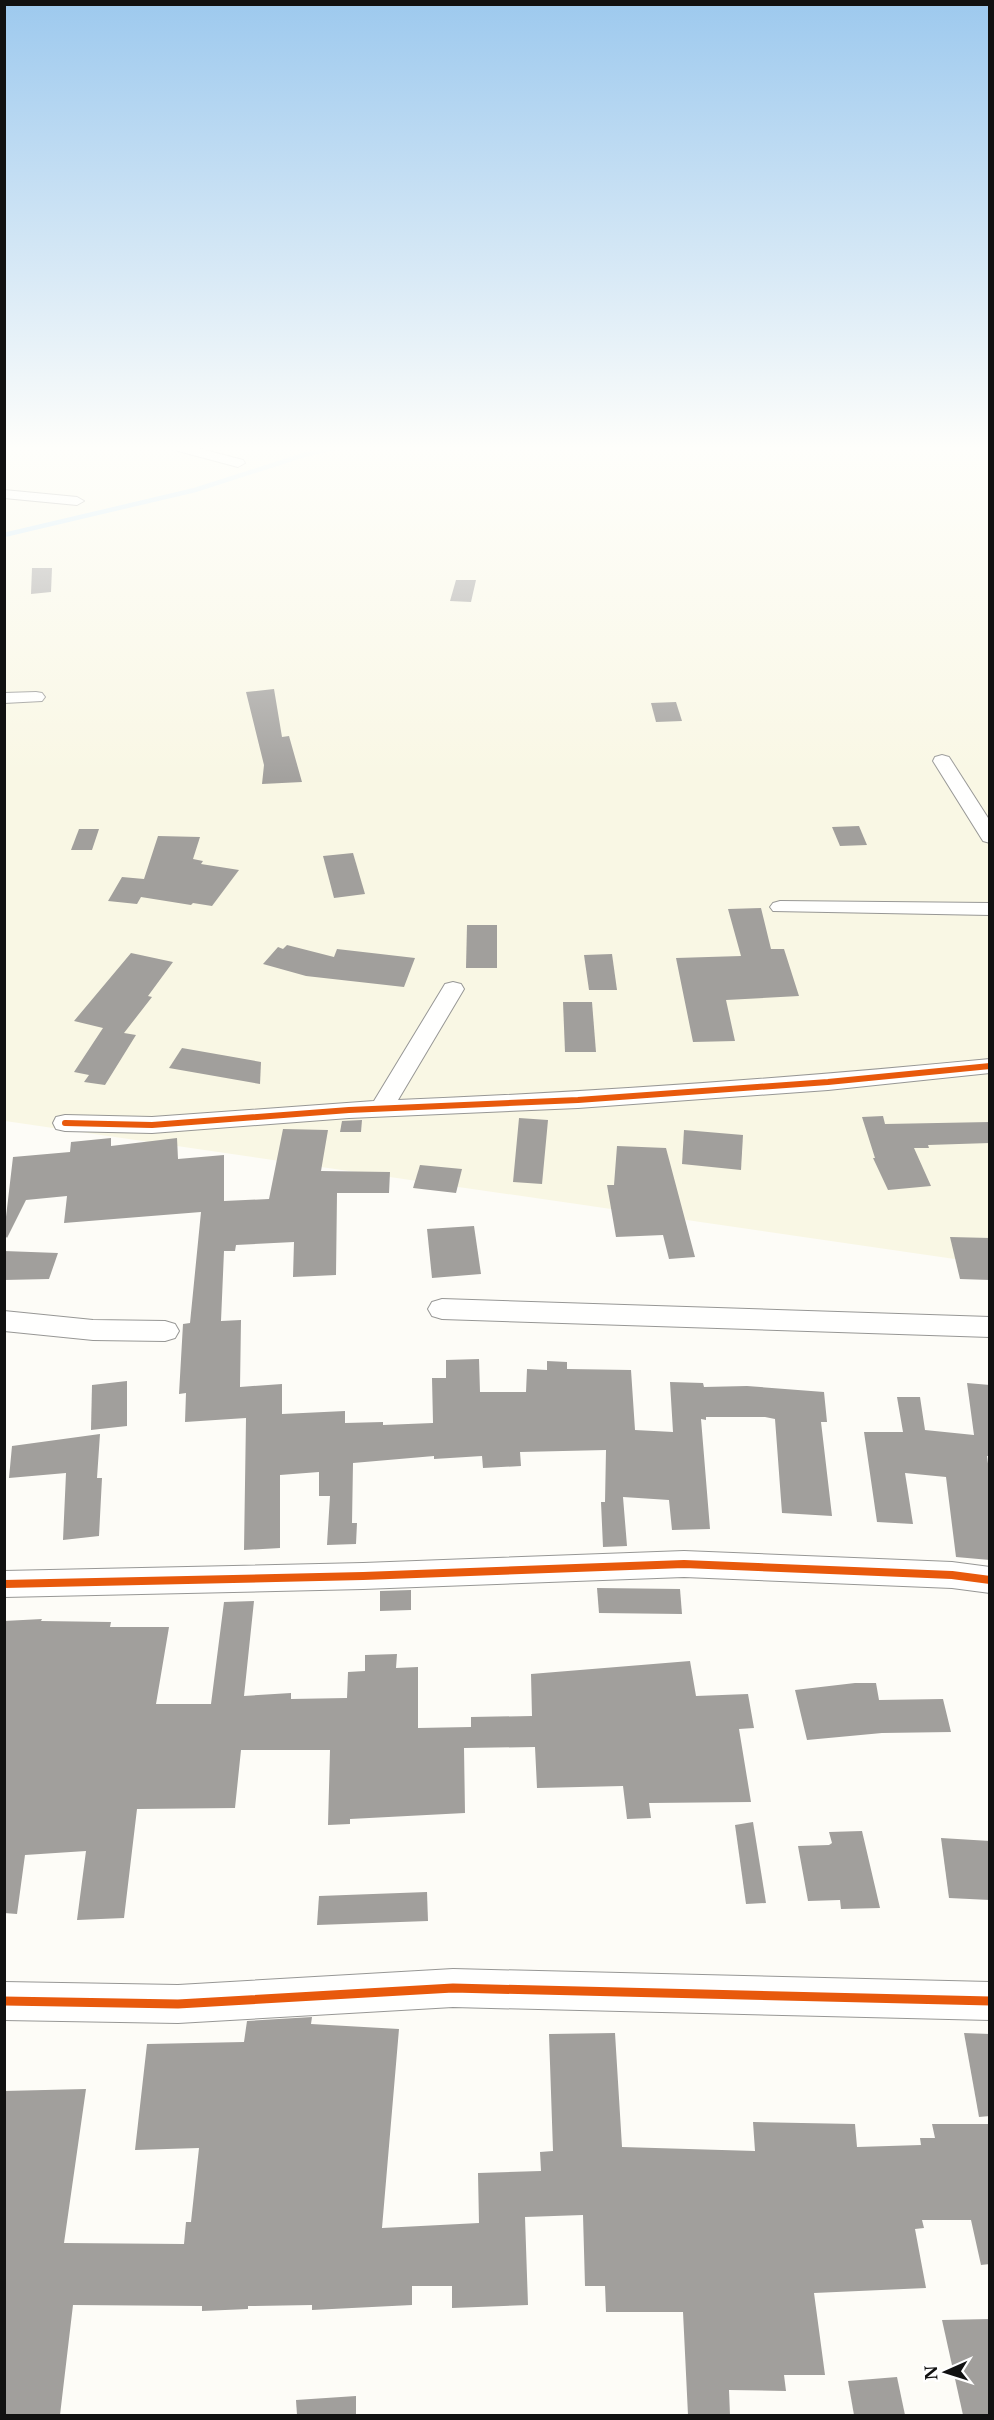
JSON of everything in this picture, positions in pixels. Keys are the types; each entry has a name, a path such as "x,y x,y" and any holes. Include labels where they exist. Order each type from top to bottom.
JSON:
{"street":[{"path":"4,698 36,697"},
{"path":"942,761 990,837"},
{"path":"780,907 990,909"},
{"path":"381,1109 453,989"},
{"path":"65,1123 152,1125 381,1109 578,1100 828,1082 990,1066"},
{"path":"442,1309 990,1327"},
{"path":"4,1321 93,1330 165,1331"},
{"path":"4,1584 363,1576 684,1564 952,1575 990,1580"},
{"path":"4,2001 178,2004 453,1988 990,2001"}],"shaded area":[{"path":"5,561 989,561 989,1264 5,1121"}],"building":[{"path":"32,568 52,568 51,592 31,594"},
{"path":"456,580 476,580 471,602 450,601"},
{"path":"274,689 282,737 289,736 302,782 262,784 264,765 246,692"},
{"path":"676,702 682,721 656,722 651,703"},
{"path":"859,826 867,845 840,846 832,827"},
{"path":"79,829 99,829 92,850 71,850"},
{"path":"158,836 200,837 193,859 203,861 201,864 239,870 212,906 141,897 137,904 108,901 122,877 144,879"},
{"path":"353,853 365,894 334,898 323,856"},
{"path":"761,908 771,949 784,949 799,996 726,1000 735,1041 693,1042 676,958 741,956 728,909"},
{"path":"467,925 497,925 497,968 466,968"},
{"path":"287,945 334,957 337,949 415,958 404,987 306,976 263,964 278,947 283,949"},
{"path":"131,953 173,962 148,996 152,997 124,1033 136,1035 105,1085 84,1082 89,1075 74,1072 103,1028 74,1021"},
{"path":"612,954 617,990 589,990 584,955"},
{"path":"563,1002 592,1002 596,1052 565,1052"},
{"path":"182,1048 261,1062 260,1084 169,1068"},
{"path":"883,1116 885,1124 990,1122 990,1143 928,1145 929,1148 914,1148 931,1186 888,1190 873,1158 875,1158 862,1117"},
{"path":"519,1118 548,1120 542,1184 513,1182"},
{"path":"362,1120 361,1132 340,1132 342,1121"},
{"path":"283,1129 328,1130 321,1171 390,1172 389,1193 337,1193 336,1275 293,1277 294,1242 236,1245 235,1251 224,1251 221,1321 241,1320 240,1387 282,1384 282,1414 345,1411 345,1423 383,1422 383,1425 433,1423 432,1378 446,1378 446,1360 479,1359 480,1392 526,1392 527,1369 547,1370 547,1361 567,1362 567,1369 631,1370 635,1430 673,1432 670,1382 703,1383 704,1387 747,1386 824,1392 827,1422 821,1422 832,1516 782,1513 775,1419 706,1417 706,1420 701,1419 710,1529 672,1530 669,1500 623,1497 627,1546 603,1547 601,1502 605,1502 606,1450 520,1452 521,1466 483,1468 482,1456 434,1459 434,1456 353,1463 352,1523 357,1523 356,1544 327,1545 330,1496 319,1496 319,1472 280,1475 280,1548 244,1550 246,1418 185,1422 186,1393 179,1394 183,1324 190,1323 201,1212 64,1223 67,1196 26,1200 7,1238 4,1234 13,1157 70,1152 71,1142 111,1138 111,1146 177,1138 178,1159 224,1155 224,1201 269,1199"},
{"path":"684,1130 743,1135 741,1170 682,1164"},
{"path":"617,1146 666,1148 695,1257 669,1259 663,1235 616,1237 607,1185 614,1185"},
{"path":"420,1165 462,1169 456,1193 413,1188"},
{"path":"474,1226 481,1274 432,1278 427,1229"},
{"path":"950,1237 990,1238 990,1280 960,1279"},
{"path":"4,1251 58,1253 49,1279 4,1280"},
{"path":"127,1381 127,1426 91,1430 92,1385"},
{"path":"967,1383 990,1385 990,1456 987,1456 990,1479 990,1560 956,1557 946,1477 905,1473 913,1524 877,1522 864,1432 903,1432 897,1397 920,1397 925,1430 974,1435"},
{"path":"100,1434 97,1478 102,1478 99,1536 63,1540 66,1473 9,1478 12,1446"},
{"path":"597,1588 680,1589 682,1614 599,1613"},
{"path":"411,1590 411,1610 380,1611 380,1591"},
{"path":"254,1601 244,1696 291,1693 291,1699 347,1698 348,1672 365,1671 365,1655 397,1654 396,1668 418,1667 418,1728 471,1727 471,1717 532,1716 531,1674 690,1661 696,1696 748,1694 754,1728 739,1729 751,1802 649,1803 651,1818 627,1819 623,1786 537,1788 535,1747 464,1748 465,1813 350,1819 350,1824 328,1825 330,1750 241,1750 235,1808 137,1809 124,1918 77,1920 86,1851 25,1855 17,1914 4,1913 4,1621 42,1619 41,1621 111,1622 110,1627 169,1627 156,1704 211,1704 224,1602"},
{"path":"855,1683 876,1683 879,1700 943,1699 951,1732 882,1733 807,1740 795,1690"},
{"path":"753,1822 766,1903 746,1904 735,1825"},
{"path":"862,1831 880,1908 841,1909 840,1900 808,1901 798,1846 829,1845 832,1843 829,1832"},
{"path":"941,1838 990,1841 990,1900 949,1898"},
{"path":"427,1892 428,1921 317,1925 319,1896"},
{"path":"312,2017 311,2024 399,2029 382,2228 479,2223 478,2173 541,2171 540,2152 553,2151 549,2034 615,2033 622,2147 755,2151 753,2122 855,2124 857,2147 921,2145 920,2138 935,2138 932,2124 990,2124 990,2264 981,2265 971,2220 922,2220 924,2228 915,2229 926,2288 814,2293 825,2375 784,2375 786,2391 729,2390 730,2415 688,2415 683,2312 606,2312 605,2286 585,2286 583,2215 525,2217 528,2305 452,2308 452,2286 412,2286 412,2305 312,2310 312,2305 248,2306 248,2309 202,2311 202,2306 73,2305 60,2415 4,2415 4,2091 86,2089 64,2243 184,2244 186,2222 191,2222 199,2148 135,2150 147,2044 244,2042 247,2021"},
{"path":"964,2033 990,2034 990,2116 979,2117"},
{"path":"990,2319 990,2415 963,2415 942,2320"},
{"path":"897,2377 905,2415 854,2415 848,2381"},
{"path":"356,2396 356,2415 297,2415 296,2400"}],"cycle path":[{"path":"65,1123 152,1125 349,1110 578,1100 828,1082 990,1066"},
{"path":"4,1584 363,1576 684,1564 952,1575 990,1580"},
{"path":"4,2001 178,2004 453,1988 990,2001"}]}
